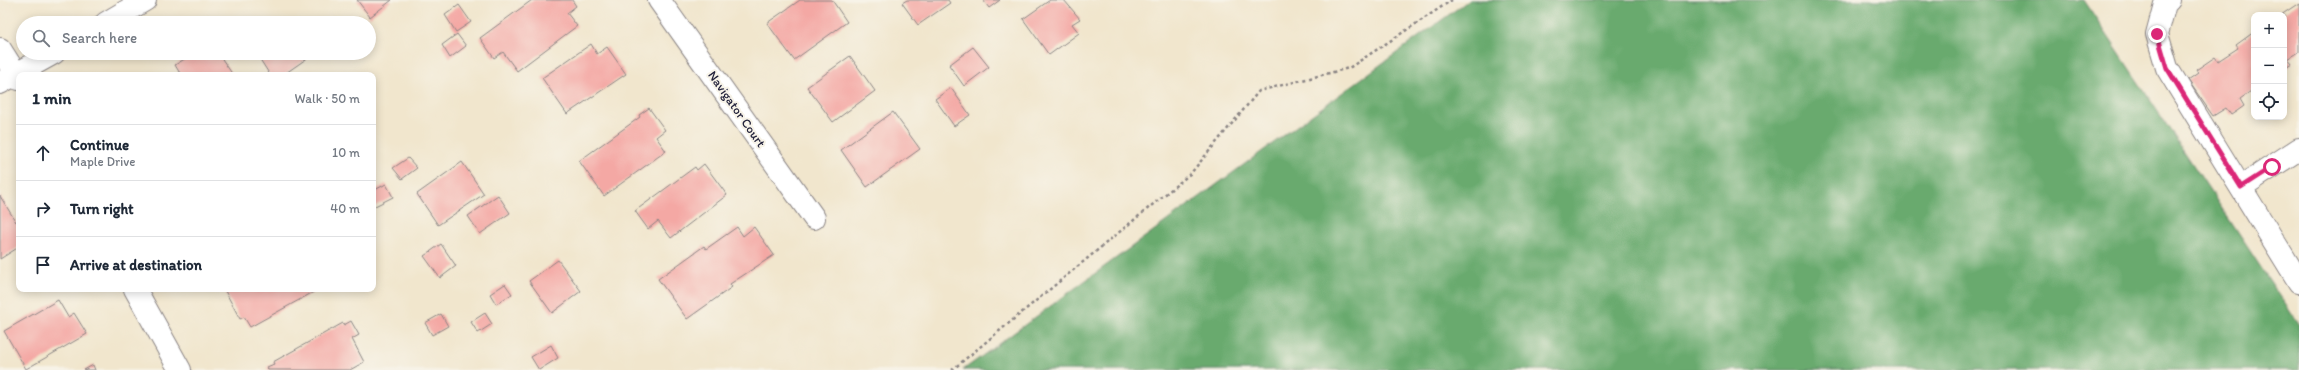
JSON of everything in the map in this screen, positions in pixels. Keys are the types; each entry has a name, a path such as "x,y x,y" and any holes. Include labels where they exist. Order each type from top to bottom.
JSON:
{"street":[{"path":"118,16 145,0"},
{"name":"Navigator Court","path":"659,0 814,218"},
{"path":"2169,0 2165,4 2157,34 2167,68 2299,282"},
{"path":"0,49 12,79"},
{"path":"23,72 43,60"},
{"path":"2241,187 2299,149"},
{"path":"137,292 180,370"}],"path":[{"path":"952,370 1191,173 1259,91 1349,68 1452,0"}],"green space":[{"path":"1469,0 2084,0 2299,325 2299,370 963,370"}],"building":[{"path":"357,0 392,0 371,16 369,16"},
{"path":"532,0 572,0 576,6 567,13 577,26 517,71 503,52 494,58 480,38"},
{"path":"800,0 832,0 847,22 794,60 767,23"},
{"path":"907,0 948,0 950,3 918,25 902,3"},
{"path":"983,0 1000,0 989,8"},
{"path":"1050,0 1064,0 1080,19 1072,24 1079,33 1049,55 1023,19"},
{"path":"2299,3 2299,52 2288,59 2292,64 2287,67 2287,12 2286,12"},
{"path":"459,5 471,22 456,32 445,15"},
{"path":"457,34 466,46 450,58 442,45"},
{"path":"2251,34 2251,91 2240,99 2244,106 2231,115 2226,108 2213,116 2188,80 2198,73 2196,70 2215,57 2218,61 2238,48 2236,45"},
{"path":"591,44 597,54 607,47 626,74 567,114 542,78"},
{"path":"973,47 989,67 964,86 949,65"},
{"path":"850,56 875,91 833,122 807,87"},
{"path":"183,60 223,60 231,72 179,72 175,65"},
{"path":"260,60 305,60 287,72 268,72"},
{"path":"951,88 970,115 954,126 935,99"},
{"path":"649,108 665,130 656,137 666,151 604,196 579,161 640,117 639,115"},
{"path":"893,112 920,149 867,187 841,150"},
{"path":"408,158 417,168 402,179 393,168"},
{"path":"462,162 484,194 438,225 417,194"},
{"path":"704,164 727,195 671,238 658,221 648,229 635,211 695,167 697,170"},
{"path":"386,184 393,197 376,206 376,189"},
{"path":"498,195 510,213 480,234 468,216"},
{"path":"0,196 16,222 16,249 0,259"},
{"path":"737,227 743,236 754,227 774,255 730,284 732,287 687,319 658,279 704,246 706,249"},
{"path":"441,244 456,266 440,278 424,256"},
{"path":"558,260 581,291 552,313 529,281"},
{"path":"505,284 512,294 496,304 490,294"},
{"path":"226,292 314,292 250,327 244,317 240,319"},
{"path":"58,300 68,317 74,313 87,334 26,369 4,331"},
{"path":"485,313 492,324 478,333 471,322"},
{"path":"441,314 448,326 432,335 425,323"},
{"path":"351,321 359,335 352,339 364,362 350,370 268,370 267,367 274,364 273,362 343,323 344,325"},
{"path":"551,345 558,358 539,370 531,357"},
{"path":"93,365 95,370 84,370"}],"route":[{"path":"2157,34 2167,68 2241,187 2272,167"}]}
